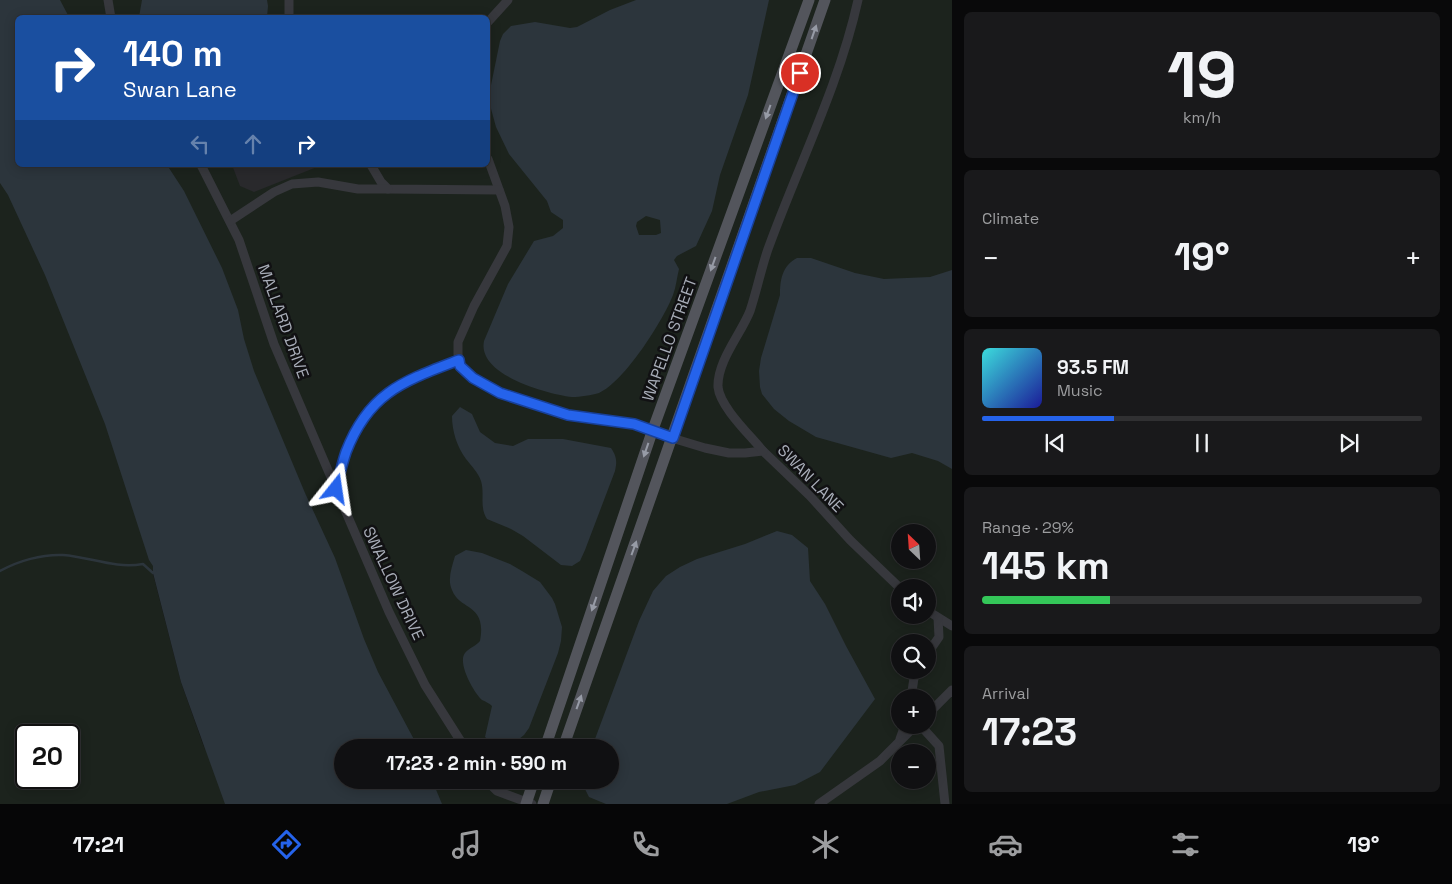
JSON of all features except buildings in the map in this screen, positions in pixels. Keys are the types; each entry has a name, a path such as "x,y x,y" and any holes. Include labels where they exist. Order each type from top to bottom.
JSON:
{"main road":[{"name":"WAPELLO STREET","path":"548,739 652,432 809,0"},
{"path":"566,739 825,0"},
{"path":"528,803 532,789"},
{"path":"543,804 548,789"}],"lane":[{"path":"108,0 110,15"},
{"path":"288,15 289,0"},
{"path":"490,20 508,0"},
{"path":"763,451 724,402 718,388 720,369 750,311 767,250 831,87 854,18 858,0"},
{"path":"336,489 346,452 362,421 376,402 394,388 459,360 458,342 474,306 507,246 509,227 490,165"},
{"name":"MALLARD DRIVE","path":"204,167 239,240 274,344 336,489"},
{"path":"372,167 381,182 388,189"},
{"path":"230,221 274,192 292,184 318,182 358,189 499,190"},
{"name":"SWAN LANE","path":"459,360 460,366 473,378 500,393 568,415 634,424 652,432 729,453 763,451 810,496 850,540 891,579"},
{"name":"SWALLOW DRIVE","path":"336,489 385,604 425,685 459,739"},
{"path":"938,618 952,626"},
{"path":"936,641 939,637 938,618"},
{"path":"936,706 952,690"},
{"path":"900,742 902,734"},
{"path":"819,804 880,761 908,734"},
{"path":"927,734 939,746 945,804"},
{"path":"495,789 528,803"}],"shaded area":[{"path":"0,0 952,0 952,804 0,804","holes":["153,571 205,750 181,682"]},
{"path":"0,0 60,0 68,15 15,15 15,167 168,167 184,191 222,268 238,310 244,339 254,371 305,493 335,558 378,672 414,739 334,739 334,789 436,789 442,804 225,804 181,682 153,573 153,566 149,560 105,424 45,275 8,195 0,183"},
{"path":"142,0 267,0 268,6 267,15 139,15"},
{"path":"636,0 769,0 748,95 720,175 712,211 696,246 677,256 674,260 679,269 674,292 668,306 642,350 620,377 599,393 572,397 547,392 516,381 491,364 485,353 484,341 508,284 534,241 553,236 563,228 563,220 551,212 547,201 509,154 496,127 490,105 490,90 500,41 503,34 511,26 535,22 570,28 577,27 610,10","holes":["646,216 660,220 661,233 656,235 639,235 636,226 637,222"]},
{"path":"797,258 811,258 855,273 884,279 930,277 952,270 952,469 938,461 912,453 891,458 816,437 789,421 774,409 762,394 759,371 761,358 780,295 783,274 788,265"},
{"path":"460,407 472,414 480,432 495,443 513,446 528,439 563,439 611,448 616,460 615,471 580,561 572,566 561,565 523,536 487,519 483,510 481,481 477,472 463,454 454,433 452,416"},
{"path":"777,531 792,535 808,548 810,581 825,604 875,699 820,772 795,785 759,792 727,804 606,804 589,797 585,789 619,789 619,739 595,739 639,621 653,591 666,576 680,567 697,559 745,544"},
{"path":"466,550 482,553 510,564 540,582 555,604 562,627 558,653 529,728 519,739 487,739 485,737 492,706 482,700 475,691 463,664 465,653 480,641 480,620 472,609 456,597 452,590 450,582 455,556"}],"waterway":[{"path":"0,571 30,559 55,555 73,556 112,564 143,564 153,573 155,571"}],"route":[{"path":"336,489 346,452 362,421 376,402 394,388 459,360 460,366 473,378 500,393 568,415 634,424 673,438 800,73"}]}
